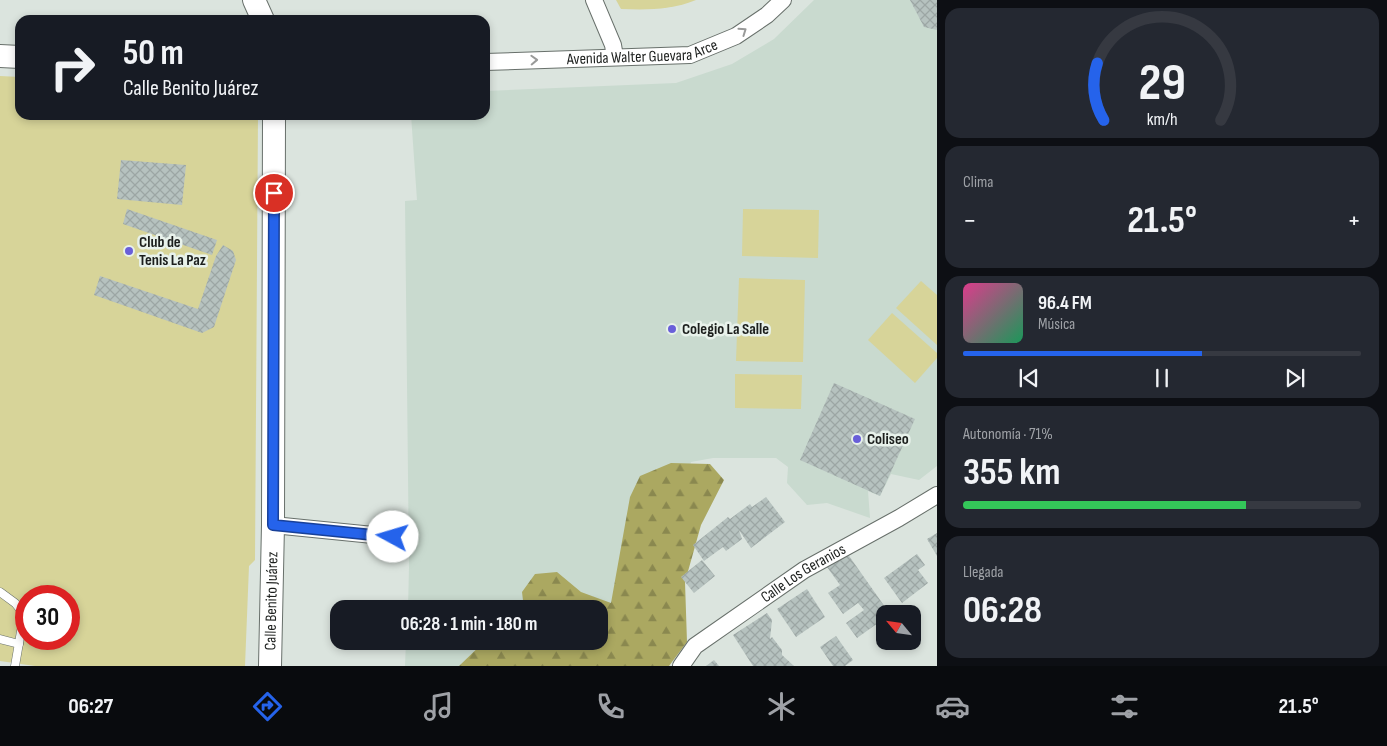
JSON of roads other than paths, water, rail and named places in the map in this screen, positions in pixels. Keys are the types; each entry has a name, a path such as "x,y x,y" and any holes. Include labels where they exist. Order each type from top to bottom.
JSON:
{"main road":[{"path":"254,0 260,15"},
{"path":"0,56 15,57"},
{"name":"Calle Benito Juárez","path":"270,666 273,525 274,120"}],"street":[{"path":"594,0 613,45 615,58"},
{"name":"Avenida Walter Guevara Arce","path":"490,62 690,55 736,36 783,0"},
{"name":"Calle Los Geranios","path":"681,666 695,646 804,570 937,495"},
{"path":"273,525 393,537"}],"lane":[{"path":"0,592 15,603"},
{"path":"0,639 15,643"},
{"path":"15,666 17,650"}],"place":[{"name":"Club de Tenis La Paz","path":"129,251"},
{"name":"Colegio La Salle","path":"672,329"},
{"name":"Coliseo","path":"857,439"}]}
